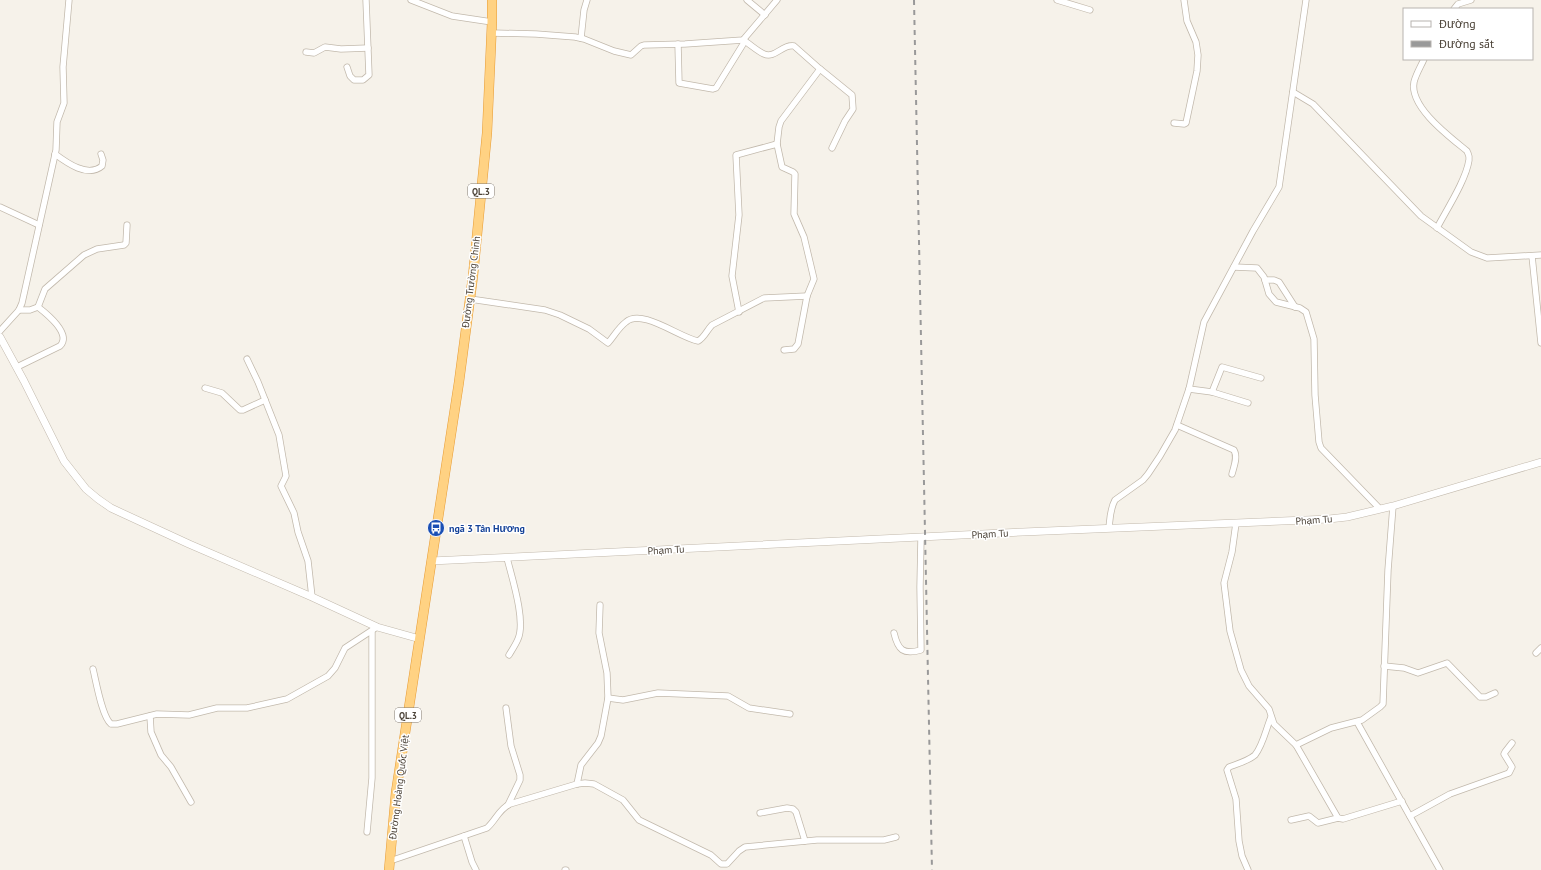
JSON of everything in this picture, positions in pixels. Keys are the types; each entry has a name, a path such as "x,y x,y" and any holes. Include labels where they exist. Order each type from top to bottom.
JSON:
{"highway":[{"name":"Đường Trường Chinh","path":"431,561 470,299 487,133 492,33 492,0"},
{"name":"Đường Hoàng Quốc Việt","path":"389,865 396,792 431,561"}],"street":[{"path":"0,331 19,310 40,225 55,154 57,122 65,98 63,67 69,0"},
{"path":"347,67 351,79 366,79 368,76 366,0"},
{"path":"411,0 452,16 492,22"},
{"path":"581,38 584,10 587,0"},
{"path":"747,0 764,15"},
{"path":"678,44 679,83 713,89 716,88 744,40 777,0"},
{"path":"1057,0 1090,10"},
{"path":"1174,123 1186,123 1197,71 1198,49 1187,21 1184,0"},
{"path":"1110,528 1110,513 1113,504 1116,500 1144,480 1160,456 1177,425 1189,388 1204,322 1279,187 1306,0"},
{"path":"1455,4 1471,0"},
{"path":"492,33 536,34 581,38 614,51 631,55 644,45 744,40 765,54 769,55 785,46 794,46 852,95 853,109 845,121 832,148"},
{"path":"306,52 314,53 325,47 341,49 368,48"},
{"path":"1424,60 1414,82 1416,95 1428,118 1469,155 1469,160 1462,181 1437,228"},
{"path":"784,350 794,348 798,344 807,296 812,284 813,274 804,237 794,214 795,177 793,172 782,167 777,144 779,127 781,121 820,69"},
{"path":"1293,92 1314,104 1421,216 1471,252 1487,258 1541,255"},
{"path":"739,312 732,276 739,215 736,155 777,144"},
{"path":"55,154 72,167 88,170 102,166 103,160 101,154"},
{"path":"0,207 40,225"},
{"path":"38,307 44,289 84,255 98,249 124,245 126,243 127,225"},
{"path":"1532,256 1541,343"},
{"path":"1234,267 1257,268 1265,280 1267,291 1276,302 1304,309 1306,312 1314,338 1315,395 1322,448 1380,509"},
{"path":"1265,280 1274,280 1279,282 1295,307"},
{"path":"470,299 545,310 589,329 608,343 625,322 631,318 649,320 698,341 712,325 764,298 807,296"},
{"path":"19,310 30,310 38,307"},
{"path":"17,367 60,346 63,341 63,335 52,319 38,307"},
{"path":"0,337 17,367 64,461 86,489 98,499 112,508 189,544 312,596 375,629 420,639"},
{"path":"247,359 265,400 280,441 286,476 281,486 294,513 298,532 308,561 312,596"},
{"path":"1212,392 1222,367 1260,378"},
{"path":"205,388 222,393 240,410 265,400"},
{"path":"1189,388 1212,392 1248,403"},
{"path":"1177,425 1234,450 1236,458 1232,474"},
{"name":"Phạm Tu","path":"431,561 1340,518 1393,506 1541,462"},
{"path":"1296,745 1332,728 1357,722 1383,704 1388,570 1393,506"},
{"path":"1236,523 1232,552 1224,583 1230,631 1245,678 1269,709 1274,724 1296,745 1338,818"},
{"path":"894,633 897,645 901,649 906,651 921,650 921,538"},
{"path":"508,558 518,605 520,632 519,638 509,655"},
{"path":"577,784 581,765 598,743 601,736 608,698 607,673 599,633 600,605"},
{"path":"93,669 108,722 111,724 162,714 189,715 217,708 247,708 287,699 328,676 335,668 345,648 375,629"},
{"path":"367,832 372,778 375,629"},
{"path":"1536,653 1541,648"},
{"path":"1384,666 1404,668 1418,673 1448,663 1480,697 1486,697 1494,693"},
{"path":"608,698 624,700 658,693 728,696 749,708 790,714"},
{"path":"506,708 511,746 520,775 520,780 508,805"},
{"path":"150,716 151,732 161,755 171,767 191,802"},
{"path":"1248,870 1242,856 1239,841 1236,799 1227,770 1229,767 1247,760 1260,748 1272,717"},
{"path":"1357,722 1440,870"},
{"path":"1410,816 1450,794 1509,772 1512,767 1504,754 1512,743"},
{"path":"389,865 487,828 492,824 500,811 508,805 577,784 585,783 594,784 623,800 640,820 711,855 724,865 728,864 739,851 745,847 824,840 884,840 896,837"},
{"path":"1291,820 1310,816 1318,823 1338,818 1343,819 1402,801"},
{"path":"760,813 787,808 793,809 796,812 805,841"},
{"path":"464,836 476,870"}],"railway":[{"path":"914,0 932,870"}],"place":[{"name":"ngã 3 Tân Hương","path":"436,528"}]}
